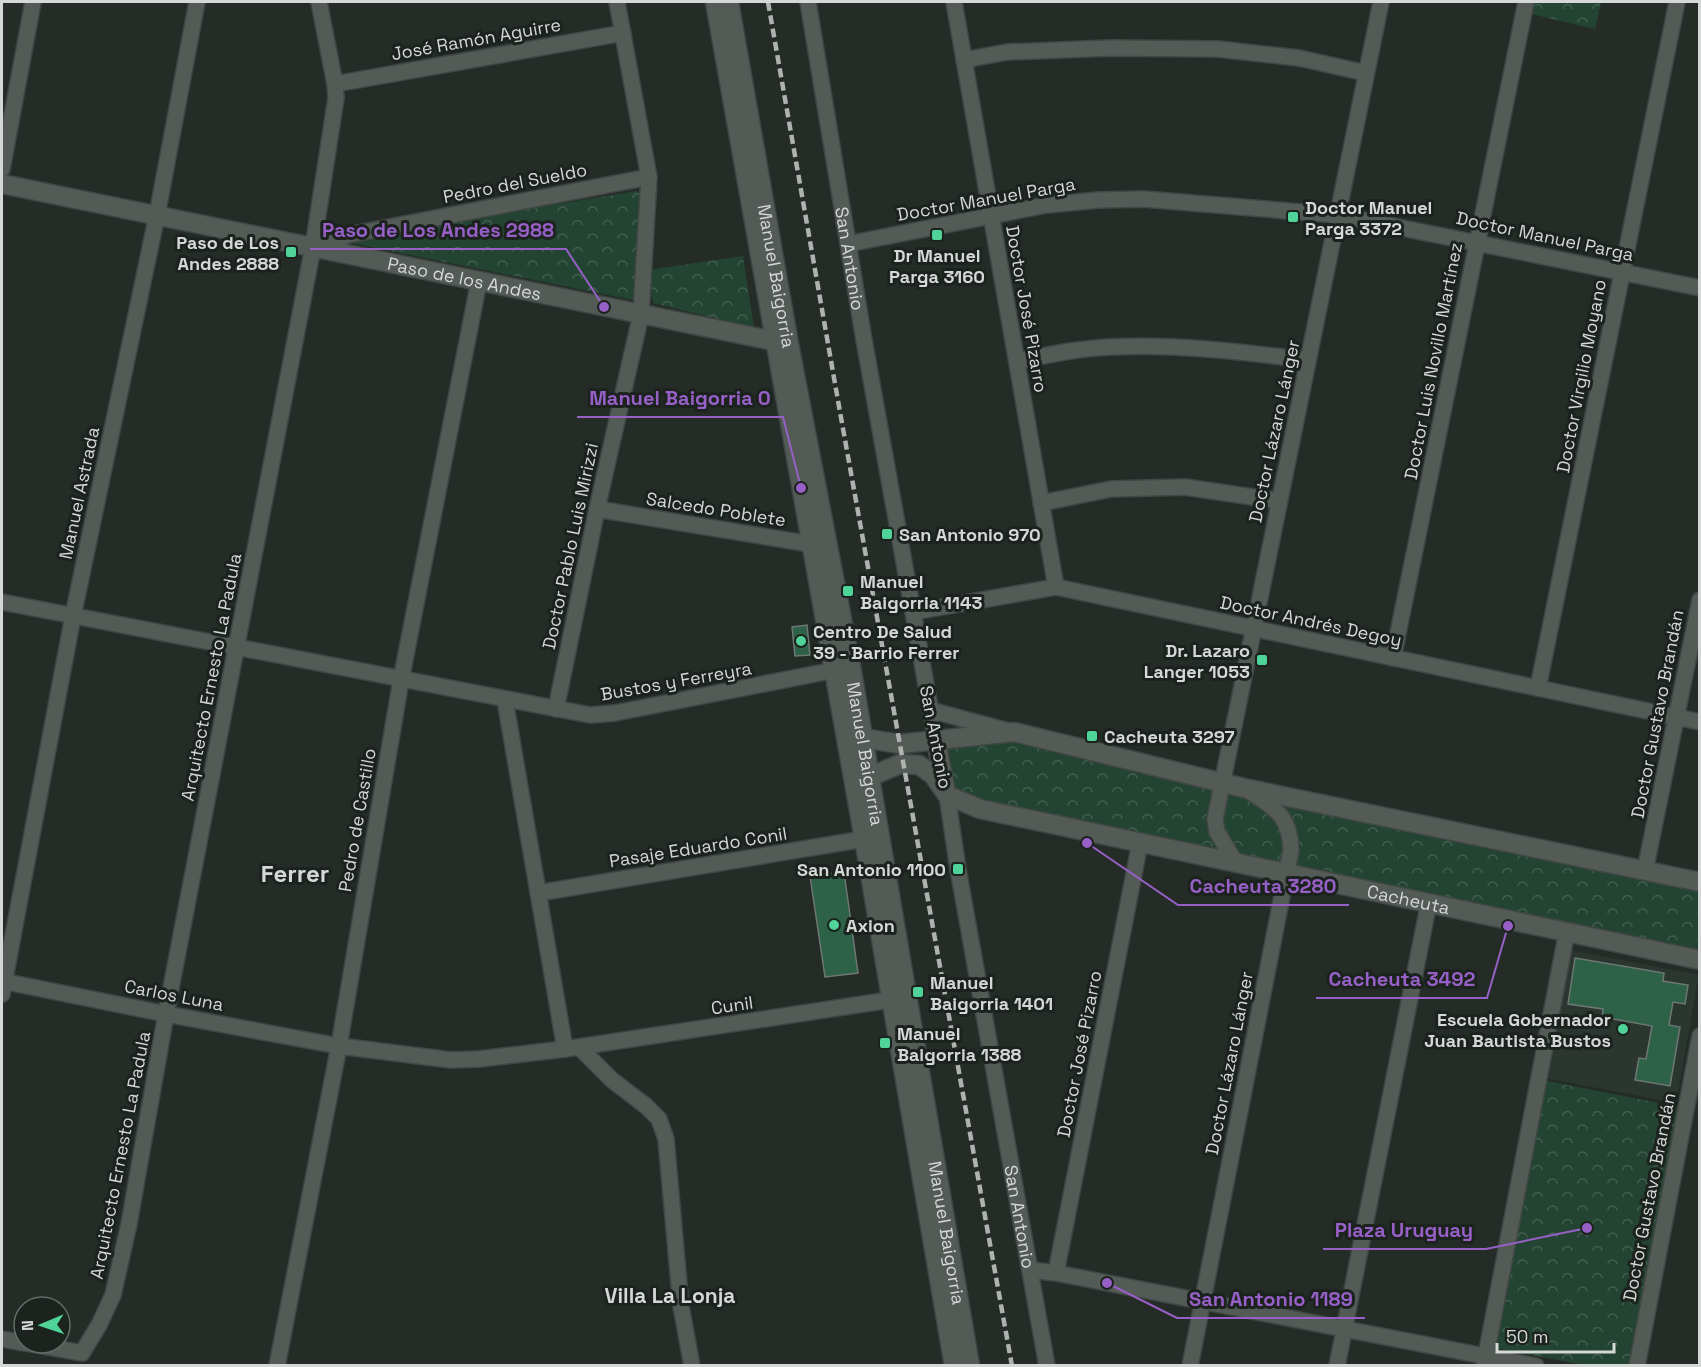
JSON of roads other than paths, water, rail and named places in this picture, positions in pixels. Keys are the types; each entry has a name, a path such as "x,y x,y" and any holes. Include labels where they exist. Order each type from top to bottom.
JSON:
{"main road":[{"name":"Manuel Baigorria","path":"715,2 782,342 970,1365"},
{"name":"Manuel Baigorria","path":"729,2 782,342"},
{"name":"Paso de los Andes","path":"2,184 782,342"},
{"path":"854,738 900,744 1014,732 1244,788 1700,882"},
{"name":"San Antonio","path":"936,740 947,795"},
{"name":"Cacheuta","path":"861,777 900,764 920,765 933,775 947,795 981,809 1700,960"},
{"name":"Manuel Baigorria","path":"861,777 864,839 954,1365"}],"street":[{"path":"2,169 33,2"},
{"name":"Manuel Astrada","path":"2,986 73,616 157,215 197,2"},
{"name":"Arquitecto Ernesto La Padula","path":"72,1351 82,1353 99,1325 112,1295 129,1224 166,1014 236,648 318,248 336,98 319,2"},
{"name":"Doctor Pablo Luis Mirizzi","path":"556,709 597,508 641,314 649,177 617,2"},
{"name":"San Antonio","path":"808,2 848,244 936,740"},
{"name":"Doctor José Pizarro","path":"954,2 1056,587"},
{"name":"Doctor Lázaro Lánger","path":"1236,863 1217,832 1215,819 1381,2"},
{"name":"Doctor Luis Novillo Martínez","path":"1393,658 1526,2"},
{"name":"Doctor Virgilio Moyano","path":"1538,688 1677,2"},
{"name":"José Ramón Aguirre","path":"335,84 623,33"},
{"path":"964,60 1019,52 1111,48 1218,49 1299,58 1366,73"},
{"name":"Pedro del Sueldo","path":"318,248 348,235 649,177"},
{"name":"Doctor Manuel Parga","path":"848,244 1069,202 1124,198 1338,215 1700,288"},
{"name":"Pedro de Castillo","path":"277,1365 339,1046 401,680 479,281"},
{"path":"1017,361 1113,347 1199,348 1308,360"},
{"path":"1041,503 1111,489 1185,487 1279,501"},
{"name":"Salcedo Poblete","path":"597,508 820,546"},
{"name":"Doctor Andrés Degoy","path":"913,612 1056,587 1700,722"},
{"name":"Doctor Gustavo Brandán","path":"1645,871 1700,600"},
{"name":"Bustos y Ferreyra","path":"2,602 590,715 615,713 843,669"},
{"path":"505,700 538,893 572,1048 646,1106 659,1119 666,1139 682,1314 692,1365"},
{"path":"930,710 1014,732"},
{"name":"Doctor Lázaro Lánger","path":"1190,1365 1291,844 1286,820 1273,807 1244,788"},
{"name":"San Antonio","path":"947,795 958,869 1047,1365"},
{"name":"Pasaje Eduardo Conil","path":"538,893 864,839"},
{"name":"Doctor José Pizarro","path":"1056,1273 1140,843"},
{"path":"1337,1365 1429,902"},
{"path":"1485,1361 1567,931"},
{"name":"Carlos Luna","path":"2,986 339,1046"},
{"name":"Cunil","path":"339,1046 451,1060 479,1059 572,1048 890,1000"},
{"name":"Doctor Gustavo Brandán","path":"1637,1365 1700,1036"},
{"path":"1030,1270 1344,1328 1485,1361 1536,1365"}],"railway":[{"path":"768,2 1012,1366"}],"place":[{"name":"Doctor Manuel Parga 3372","path":"1293,217"},
{"name":"Dr Manuel Parga 3160","path":"937,235"},
{"name":"Paso de Los Andes 2888","path":"291,252"},
{"name":"Paso de Los Andes 2988","path":"604,307"},
{"name":"Manuel Baigorria 0","path":"801,488"},
{"name":"San Antonio 970","path":"887,534"},
{"name":"Manuel Baigorria 1143","path":"848,591"},
{"name":"Centro De Salud 39 - Barrio Ferrer","path":"801,641"},
{"name":"Dr. Lazaro Langer 1053","path":"1262,660"},
{"name":"Cacheuta 3297","path":"1092,736"},
{"name":"Cacheuta 3280","path":"1087,843"},
{"name":"San Antonio 1100","path":"958,869"},
{"name":"Axion","path":"834,925"},
{"name":"Cacheuta 3492","path":"1508,926"},
{"name":"Manuel Baigorria 1401","path":"918,992"},
{"name":"Escuela Gobernador Juan Bautista Bustos","path":"1623,1029"},
{"name":"Manuel Baigorria 1388","path":"885,1043"},
{"name":"Plaza Uruguay","path":"1587,1228"},
{"name":"San Antonio 1189","path":"1107,1283"}],"district":[{"name":"Ferrer","path":"295,873"},
{"name":"Villa La Lonja","path":"670,1295"}]}
